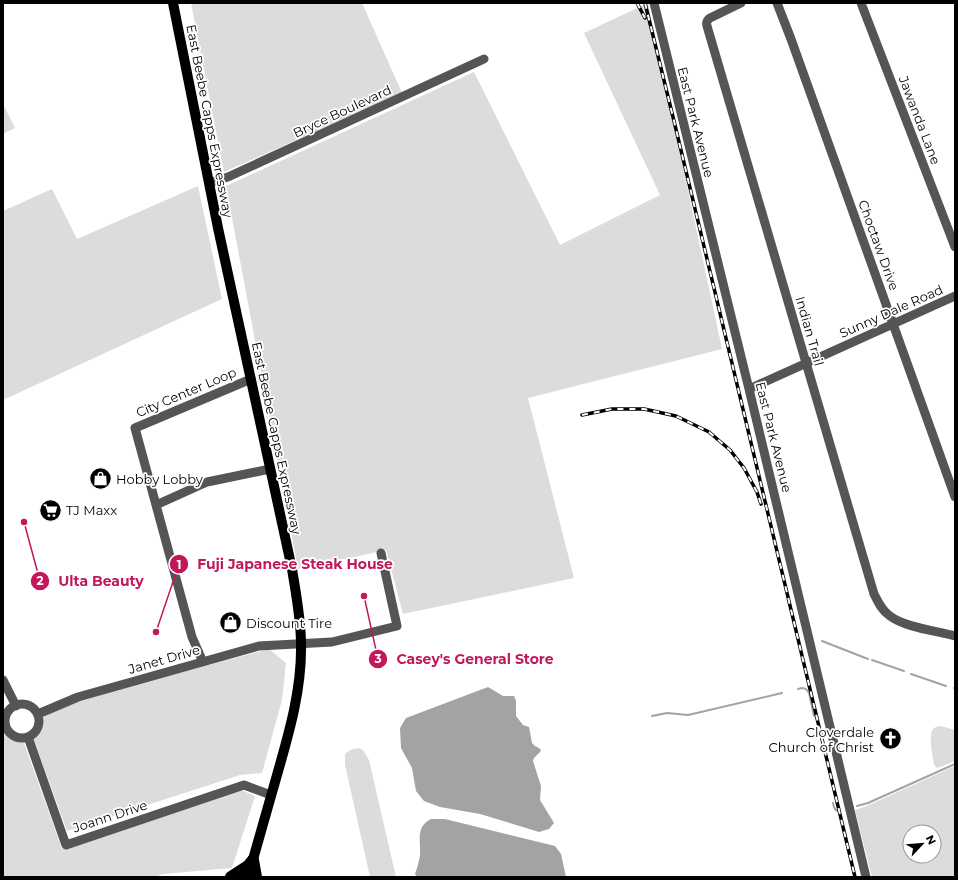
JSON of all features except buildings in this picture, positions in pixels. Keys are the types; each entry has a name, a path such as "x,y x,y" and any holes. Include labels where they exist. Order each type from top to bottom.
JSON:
{"highway":[{"path":"232,877 248,866 253,860"},
{"path":"253,860 256,877"}],"main road":[{"name":"East Beebe Capps Expressway","path":"173,3 209,183 292,569 298,606 301,644 296,699 282,757 248,877"}],"street":[{"name":"East Park Avenue","path":"654,3 749,389 866,877"},
{"name":"Indian Trail","path":"741,3 710,18 706,23 874,594 882,609 897,621 955,636"},
{"name":"Choctaw Drive","path":"777,3 955,496"},
{"name":"Jawanda Lane","path":"860,3 955,247"},
{"name":"Bryce Boulevard","path":"209,183 228,177 484,60"},
{"name":"Sunny Dale Road","path":"749,389 955,296"},
{"name":"City Center Loop","path":"203,662 192,637 135,428 251,379"},
{"path":"156,505 207,482 270,469"},
{"name":"Janet Drive","path":"38,714 78,697 259,646 332,642 397,626 381,553"},
{"path":"3,680 16,706"},
{"path":"24,704 34,709 38,714 39,724 37,729 28,737 19,738 5,729 6,716 12,707 24,704"},
{"name":"Joann Drive","path":"28,737 66,845 244,785 271,795"}],"shaded area":[{"path":"191,3 362,3 402,93 224,172"},
{"path":"648,3 722,349 528,398 574,578 403,614 386,550 298,569 226,186 474,72 560,245 660,195 584,33"},
{"path":"3,104 15,128 3,134"},
{"path":"198,186 222,299 3,400 3,211 52,189 77,239"},
{"path":"269,649 286,663 282,700 262,773 240,775 67,831 34,740 46,714 80,699"},
{"path":"488,687 503,696 514,696 516,701 516,716 523,725 529,727 532,743 541,750 533,761 541,786 540,800 554,823 549,829 539,832 480,814 440,807 424,801 416,791 412,768 401,748 400,728 406,718"},
{"path":"941,726 955,730 955,761 937,768 934,765 931,736 933,729"},
{"path":"5,733 24,743 62,849 241,790 255,796 232,868 163,874 154,877 3,877 3,734"},
{"path":"359,748 363,750 369,760 396,877 370,877 345,765 345,754 351,750"},
{"path":"955,766 955,877 872,877 855,810"},
{"path":"431,819 445,819 555,846 561,854 566,877 417,877 415,874 419,863 421,830 426,822"}],"waterway":[{"path":"822,641 868,659"},
{"path":"872,660 904,671"},
{"path":"911,674 946,686"},
{"path":"798,689 806,689 809,693 814,716"},
{"path":"652,716 667,713 688,715 782,693"},
{"path":"857,806 868,803 955,764"},
{"path":"833,803 835,809 838,811"}],"railway":[{"path":"637,3 645,18"},
{"path":"645,3 855,877"},
{"path":"582,415 612,409 644,409 676,416 709,432 730,450 744,468 757,492 761,504"}],"place":[{"name":"Hobby Lobby","path":"100,479"},
{"name":"TJ Maxx","path":"51,510"},
{"name":"Ulta Beauty","path":"24,522"},
{"name":"Casey's General Store","path":"364,596"},
{"name":"Discount Tire","path":"230,623"},
{"name":"Fuji Japanese Steak House","path":"156,632"},
{"name":"Cloverdale Church of Christ","path":"890,739"}]}
